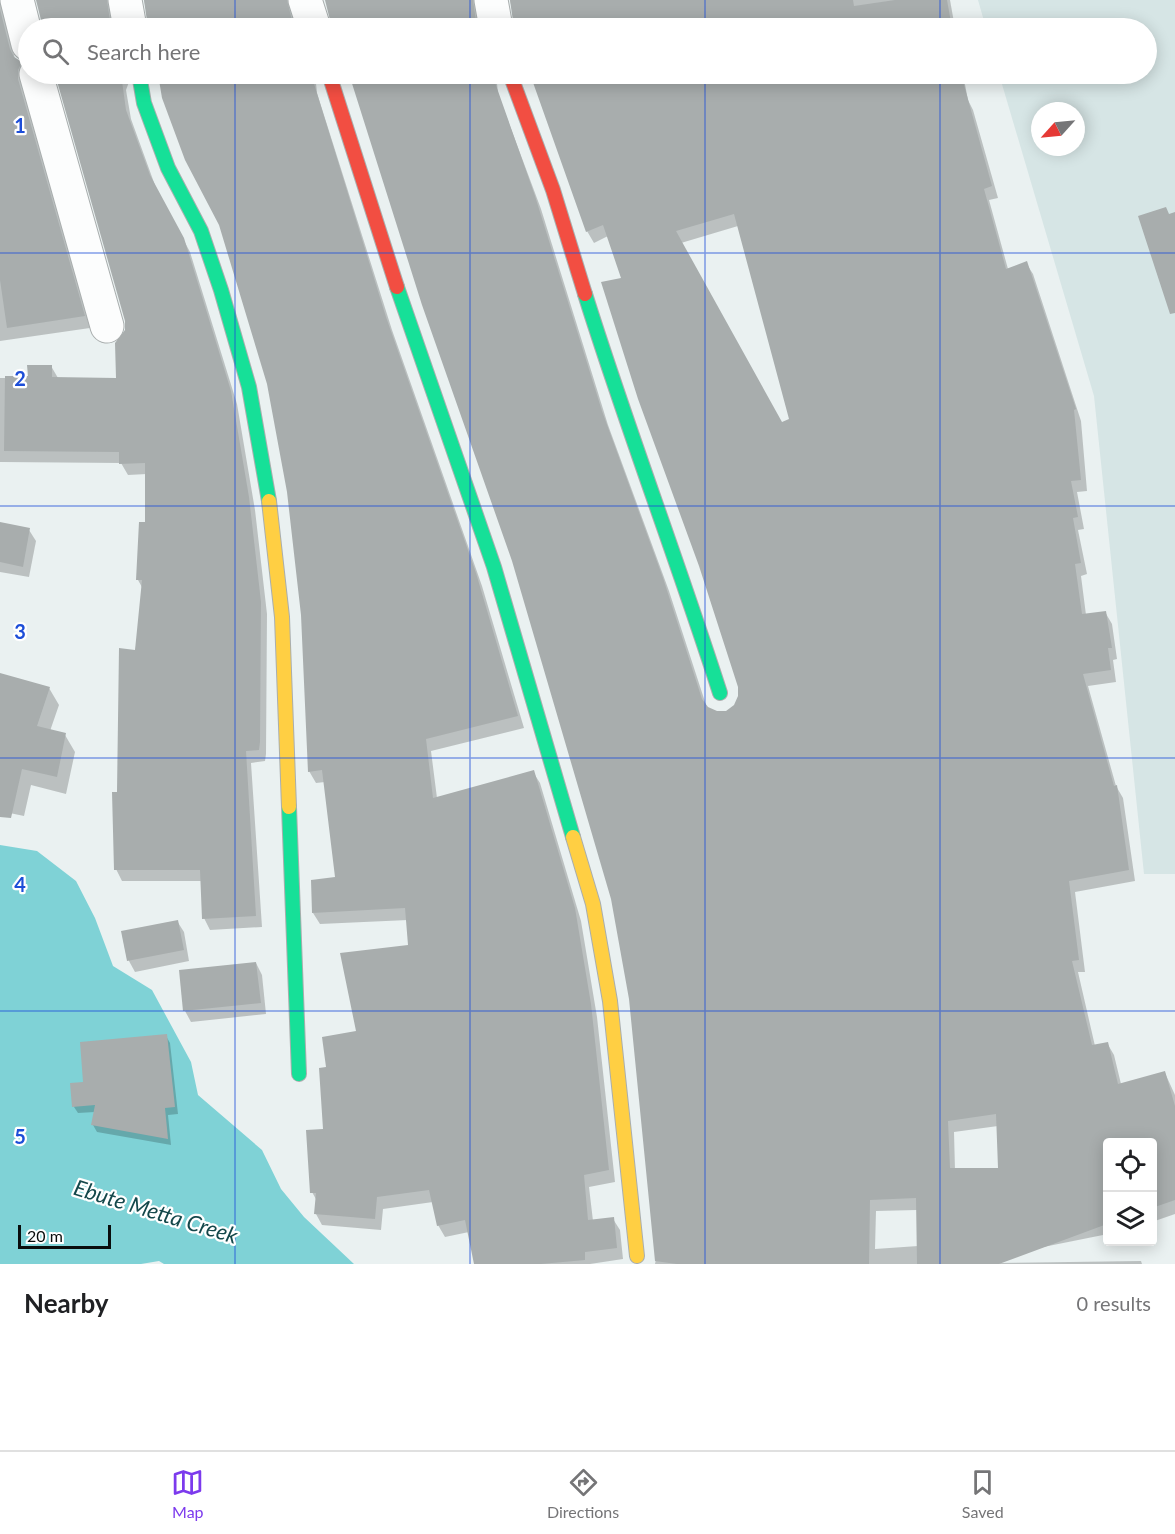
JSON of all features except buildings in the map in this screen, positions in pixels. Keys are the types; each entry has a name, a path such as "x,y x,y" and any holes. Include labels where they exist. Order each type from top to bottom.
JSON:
{"street":[{"path":"17,0 22,18"},
{"path":"125,0 128,18"},
{"path":"305,0 311,18"},
{"path":"491,0 494,18"},
{"path":"39,84 107,326"},
{"path":"141,84 144,103 168,168 201,231 221,290 249,387 268,494 282,617 299,1074"},
{"path":"332,84 404,311 494,567 593,904 610,1001 637,1256"},
{"path":"514,84 553,190 616,394 681,572 720,693"}],"shaded area":[{"path":"978,0 1175,0 1175,874 1144,874 1094,396 1002,84 1157,84 1157,18 983,18"}],"water":[{"name":"Ebute Metta Creek","path":"0,845 37,851 76,881 95,918 113,966 152,990 191,1062 198,1095 262,1150 281,1189 304,1217 354,1264 164,1264 159,1261 141,1264 0,1264"}],"traffic: fast":[{"path":"141,84 144,103 168,168 201,231 221,290 249,387 269,501"},
{"path":"397,287 494,567 573,837"},
{"path":"585,294 720,693"},
{"path":"289,807 299,1074"}],"traffic: slow":[{"path":"269,501 282,617 289,807"},
{"path":"573,837 593,904 610,1001 637,1256"}],"traffic: jam":[{"path":"332,84 397,287"},
{"path":"514,84 553,190 585,294"}]}
